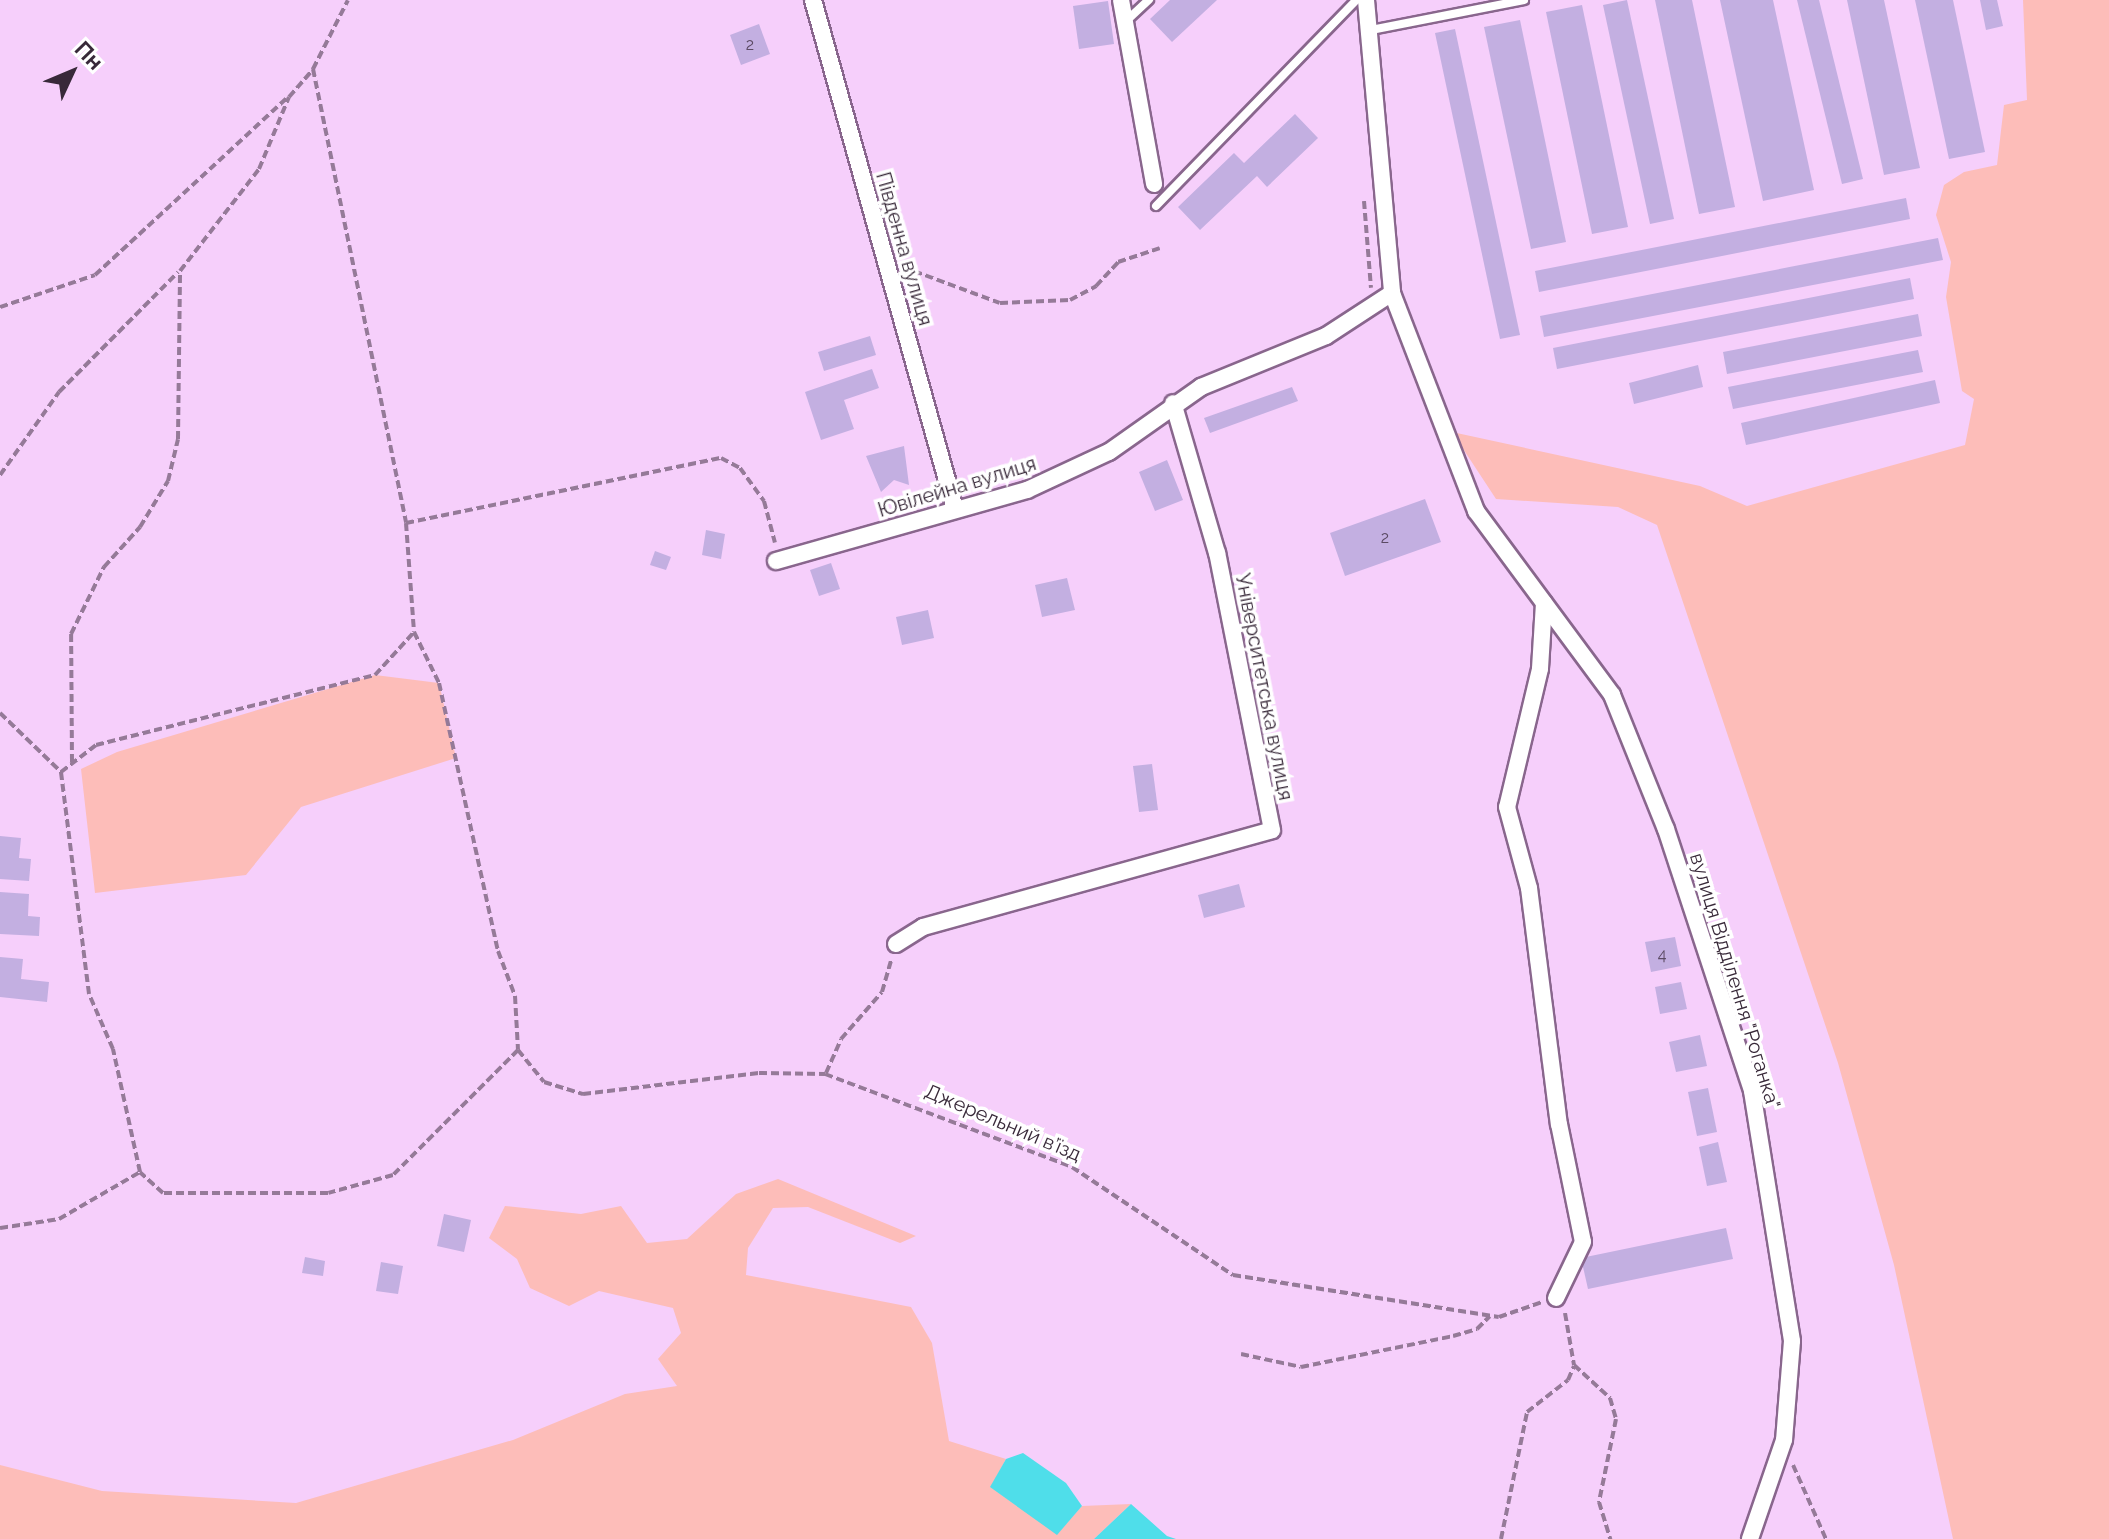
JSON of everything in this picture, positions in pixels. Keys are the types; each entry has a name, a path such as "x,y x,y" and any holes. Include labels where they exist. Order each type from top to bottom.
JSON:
{"street":[{"name":"Південна вулиця","path":"813,0 955,509"},
{"path":"1121,0 1154,184"},
{"name":"вулиця Відділення \"Роганка\"","path":"1366,0 1392,293 1476,511 1612,695 1666,829 1752,1091 1792,1341 1784,1440 1750,1539"},
{"name":"Ювілейна вулиця","path":"776,561 1027,490 1109,452 1173,403 1326,336 1392,293"},
{"name":"Університетська вулиця","path":"896,944 923,927 1272,830 1217,553 1173,403"},
{"path":"1544,603 1538,682 1507,807 1529,888 1559,1124 1583,1242 1556,1298"}],"lane":[{"path":"1125,23 1149,0"},
{"path":"1156,206 1356,0"},
{"path":"1371,30 1524,0"}],"path":[{"path":"0,307 95,275 289,97 313,69 348,0"},
{"path":"0,713 61,772 89,994 113,1049 140,1172 163,1193 328,1193 393,1175 518,1050 515,996 498,951 439,683 414,632 406,523 313,69"},
{"path":"0,475 59,392 180,271 259,169 289,97"},
{"path":"888,264 912,268 935,283 1000,303 1070,300 1096,286 1118,262 1160,248"},
{"path":"72,762 71,634 104,567 140,527 168,481 178,439 180,271"},
{"path":"406,523 721,458 740,468 764,501 776,561"},
{"path":"61,772 96,745 375,675 414,632"},
{"path":"825,1074 841,1039 882,992 896,944"},
{"name":"Джерельний в’їзд","path":"518,1050 544,1082 583,1094 759,1073 825,1074 1072,1167 1233,1275 1490,1316 1556,1298"},
{"path":"0,1228 59,1219 140,1172"},
{"path":"1501,1539 1527,1412 1568,1380 1574,1365 1570,1323 1556,1298"},
{"path":"1241,1354 1301,1367 1453,1336 1477,1329 1490,1316"},
{"path":"1574,1365 1610,1398 1616,1419 1599,1502 1610,1539"},
{"path":"1784,1440 1826,1539"}],"shaded area":[{"path":"2023,0 2109,0 2109,1539 1953,1539 1894,1265 1838,1063 1657,525 1618,507 1496,499 1452,432 1700,486 1747,506 1965,445 1974,399 1962,391 1946,297 1951,262 1936,215 1944,185 1964,172 1997,165 2004,105 2027,100"},
{"path":"375,675 439,683 456,758 301,807 246,875 95,893 81,769 117,752"},
{"path":"778,1179 916,1236 900,1243 808,1207 773,1208 748,1248 746,1275 911,1307 932,1343 949,1441 1006,1459 991,1487 1057,1534 1082,1506 1131,1504 1094,1539 0,1539 0,1465 102,1491 296,1503 513,1440 625,1394 677,1386 658,1359 681,1333 673,1308 599,1291 569,1306 530,1288 517,1259 489,1238 505,1206 581,1214 621,1206 647,1243 687,1239 736,1194"},
{"path":"1023,1453 1066,1483 1082,1506 1057,1535 990,1487 1006,1459"},
{"path":"1131,1504 1167,1536 1176,1539 1094,1539"}],"building":[{"path":"1170,0 1217,0 1172,42 1150,19"},
{"path":"1627,0 1674,219 1650,224 1603,5"},
{"path":"1655,0 1692,0 1735,207 1699,214"},
{"path":"1720,0 1773,0 1814,190 1763,201"},
{"path":"1797,0 1819,0 1863,179 1842,184"},
{"path":"1847,0 1884,0 1920,168 1884,175"},
{"path":"1915,0 1953,0 1985,152 1949,159"},
{"path":"1980,0 1997,0 2003,26 1986,30"},
{"path":"1108,1 1114,44 1079,49 1073,6"},
{"path":"1582,5 1628,227 1592,234 1546,12"},
{"path":"1520,20 1566,242 1531,249 1484,27"},
{"path":"759,24 770,54 741,65 730,35"},
{"path":"1455,29 1520,335 1500,339 1435,33"},
{"path":"1295,114 1318,138 1267,187 1257,176 1200,230 1178,207 1234,153 1244,163"},
{"path":"1906,198 1910,219 1539,292 1535,271"},
{"path":"1938,238 1943,260 1544,337 1540,316"},
{"path":"1910,278 1914,299 1557,369 1553,348"},
{"path":"1918,314 1922,336 1727,374 1723,352"},
{"path":"870,336 876,355 824,371 818,352"},
{"path":"1918,350 1923,372 1733,409 1728,387"},
{"path":"1698,365 1703,387 1634,404 1629,383"},
{"path":"872,369 879,388 844,400 854,429 821,440 805,392"},
{"path":"1935,380 1940,403 1746,445 1741,423"},
{"path":"1292,387 1298,401 1210,433 1204,418"},
{"path":"904,446 909,485 894,480 881,492 866,456"},
{"path":"1167,460 1183,500 1155,511 1139,472"},
{"path":"1425,499 1441,542 1345,576 1330,533"},
{"path":"706,530 725,534 721,559 702,555"},
{"path":"655,551 671,557 666,570 650,565"},
{"path":"831,563 840,589 819,596 810,570"},
{"path":"1067,578 1075,610 1042,617 1035,585"},
{"path":"928,610 934,638 902,645 896,617"},
{"path":"1152,764 1158,810 1139,812 1133,766"},
{"path":"0,836 21,838 19,858 31,859 29,881 0,879"},
{"path":"1239,884 1245,907 1204,918 1198,895"},
{"path":"0,892 29,894 28,916 40,917 39,936 0,934"},
{"path":"1675,937 1681,966 1651,972 1645,942"},
{"path":"0,957 23,959 21,979 49,982 47,1002 0,997"},
{"path":"1681,982 1687,1009 1660,1014 1655,987"},
{"path":"1700,1035 1707,1066 1676,1072 1669,1042"},
{"path":"1708,1088 1717,1132 1697,1136 1688,1092"},
{"path":"1718,1142 1727,1182 1707,1186 1699,1147"},
{"path":"444,1214 471,1220 464,1252 437,1246"},
{"path":"1726,1228 1733,1259 1588,1289 1581,1258"},
{"path":"305,1257 325,1261 323,1276 302,1273"},
{"path":"381,1262 403,1266 398,1294 376,1291"}]}
